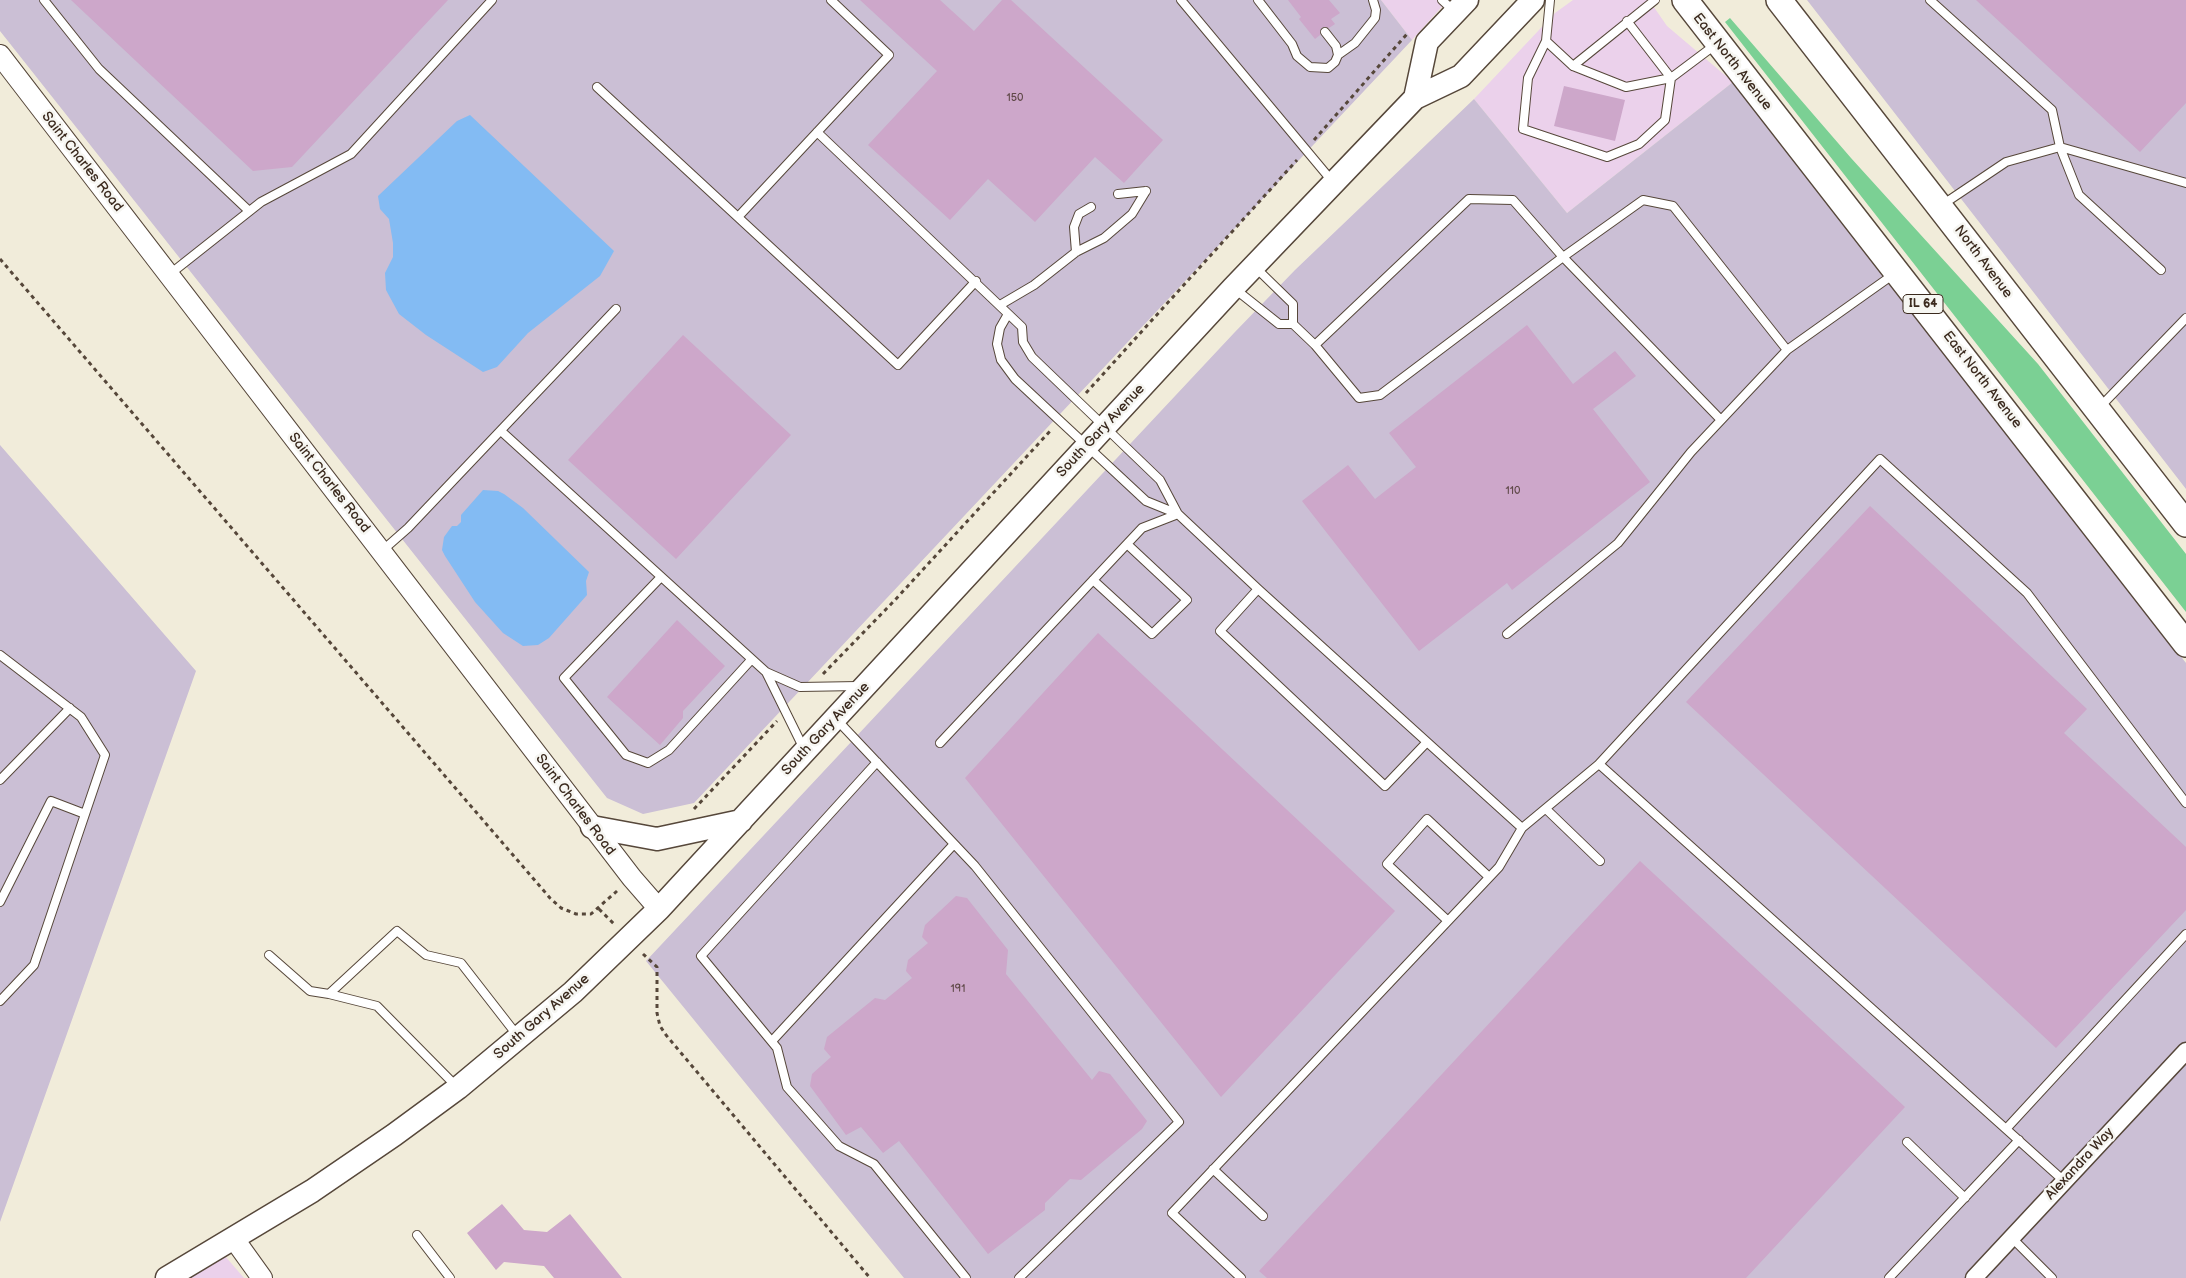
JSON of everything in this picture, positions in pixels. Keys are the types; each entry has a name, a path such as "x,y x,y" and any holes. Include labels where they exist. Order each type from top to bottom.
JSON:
{"main road":[{"name":"South Gary Avenue","path":"167,1278 312,1191 394,1135 458,1088 573,992 659,910 1253,266 1415,98 1461,76 1533,0"},
{"name":"East North Avenue","path":"1685,0 2186,644"},
{"name":"North Avenue","path":"1779,0 2186,524"},
{"path":"1415,98 1427,42 1455,4"},
{"path":"592,827 657,838 741,821"}],"street":[{"name":"Saint Charles Road","path":"0,55 592,827 659,910"},
{"name":"Alexandra Way","path":"1974,1278 2186,1051"},
{"path":"234,1239 262,1278"}],"lane":[{"path":"44,0 99,69 249,211"},
{"path":"169,275 261,202 351,154 492,0"},
{"path":"738,217 889,55 831,0"},
{"path":"1181,0 1333,183"},
{"path":"1258,0 1292,44 1297,56 1303,63 1310,67 1328,68 1335,62 1338,56 1355,42 1375,18 1376,10 1372,0"},
{"path":"1550,0 1546,41 1528,78 1523,129 1607,157 1639,144 1665,120 1671,78 1627,21"},
{"path":"1573,66 1655,0"},
{"path":"1930,0 2052,110 2060,147 2079,195 2161,270"},
{"path":"1325,32 1336,46 1338,56"},
{"path":"1546,41 1573,66 1626,87 1671,78 1717,43"},
{"path":"597,88 898,365 976,281"},
{"path":"817,132 976,281 1022,327 1023,342 1032,357 1160,480 1178,514 1522,828"},
{"path":"1940,206 2006,162 2060,147 2186,183"},
{"path":"1000,306 1034,285 1076,252 1104,238 1132,214 1146,191 1118,194"},
{"path":"1314,345 1469,199 1513,200 1564,257 1721,420"},
{"path":"1233,288 1279,324 1293,324 1314,345 1359,398 1380,395 1643,200 1673,206 1788,350"},
{"path":"1076,252 1074,227 1079,214 1091,207"},
{"path":"1253,266 1293,304 1293,324"},
{"path":"1507,634 1618,543 1691,452 1788,350 1897,272"},
{"path":"381,551 408,528 616,309"},
{"path":"1008,314 1000,328 997,344 1001,360 1015,379 1146,501 1178,514"},
{"path":"2097,410 2186,318"},
{"path":"501,431 766,672 800,687 865,686"},
{"path":"1241,1278 1172,1213 1499,867 1522,828 1599,764 1880,459 2026,593 2186,803"},
{"path":"940,744 1142,528 1178,514"},
{"path":"1093,580 1152,634 1187,600 1127,544"},
{"path":"662,577 564,678 626,755 648,763 669,750 752,660"},
{"path":"1258,589 1220,631 1385,786 1427,742"},
{"path":"0,655 81,717 105,755 34,965 0,1001"},
{"path":"766,672 805,751"},
{"path":"0,780 70,708"},
{"path":"836,718 974,866 1179,1122 1019,1278"},
{"path":"877,762 701,956 778,1048 787,1087 839,1146 874,1164 966,1278"},
{"path":"1599,764 2064,1181"},
{"path":"1,899 51,800 85,814"},
{"path":"1546,809 1600,861"},
{"path":"1448,921 1387,864 1427,819 1489,877"},
{"path":"772,1041 954,844"},
{"path":"330,994 397,931 426,955 461,964 520,1038"},
{"path":"2006,1129 2186,934"},
{"path":"269,955 310,991 378,1006 458,1088"},
{"path":"1888,1278 2019,1140"},
{"path":"1907,1142 1965,1198"},
{"path":"1213,1169 1263,1216"},
{"path":"416,1236 450,1278"},
{"path":"2012,1238 2052,1278"}],"path":[{"path":"1334,116 1410,30"},
{"path":"1092,386 1283,175"},
{"path":"0,259 550,898 561,908 576,914 590,914 599,909 615,893"},
{"path":"819,677 895,600 1047,435"},
{"path":"692,811 776,722"},
{"path":"599,909 608,918"},
{"path":"649,960 657,967 656,1013 660,1026 666,1035 870,1278"}],"shaded area":[{"path":"0,0 1381,0 1412,40 694,803 643,814 607,798 0,31"},
{"path":"1381,0 1448,0 1412,40"},
{"path":"1573,0 1649,0 1667,26 1733,82 1567,213 1474,99 1555,13"},
{"path":"1807,0 2186,0 2186,489"},
{"path":"1733,82 2186,663 2186,1278 904,1278 646,961 1234,333 1295,270 1474,99 1567,213"},
{"path":"0,445 196,671 0,1222"},
{"path":"225,1256 244,1278 187,1278"}],"green space":[{"path":"1730,18 1851,158 2038,364 2186,554 2186,612 1725,22"}],"water":[{"path":"470,115 614,251 600,276 528,333 497,367 483,372 426,335 399,314 386,290 385,273 393,257 393,243 389,219 380,209 378,196 457,121"},
{"path":"483,490 498,491 523,508 589,572 586,581 587,595 549,638 538,645 523,646 503,633 475,602 442,550 444,537 452,526 457,526 461,522 461,515"}],"building":[{"path":"71,0 448,0 292,167 253,171"},
{"path":"860,0 940,0 974,31 1002,0 1011,0 1163,140 1124,183 1095,157 1035,222 988,179 950,220 868,145 937,71"},
{"path":"1288,0 1329,0 1340,13 1331,19 1335,24 1329,28 1322,27 1320,35 1315,39 1299,19 1301,17"},
{"path":"1976,0 2186,0 2186,103 2140,152"},
{"path":"1564,86 1625,100 1615,141 1554,126"},
{"path":"1527,325 1573,384 1615,351 1636,376 1593,409 1650,482 1512,590 1507,583 1419,651 1302,501 1348,465 1375,499 1416,467 1389,433"},
{"path":"683,335 791,435 676,559 568,460"},
{"path":"1870,506 2087,709 2064,733 2186,847 2186,910 2056,1048 1686,702"},
{"path":"677,620 725,666 683,711 683,718 660,745 607,697"},
{"path":"1098,633 1395,911 1221,1097 965,778"},
{"path":"1640,861 1905,1107 1746,1278 1267,1278 1259,1271"},
{"path":"956,896 967,898 1008,950 1006,974 1092,1080 1099,1071 1110,1074 1147,1121 1142,1129 1081,1180 1070,1179 1045,1203 1045,1210 988,1254 899,1141 883,1153 861,1127 846,1135 810,1086 812,1074 831,1057 824,1049 827,1037 875,998 885,1000 912,978 906,971 908,960 928,943 922,937 925,925"},
{"path":"502,1204 524,1230 547,1232 570,1214 622,1278 554,1278 544,1266 504,1262 496,1270 467,1233"}]}
